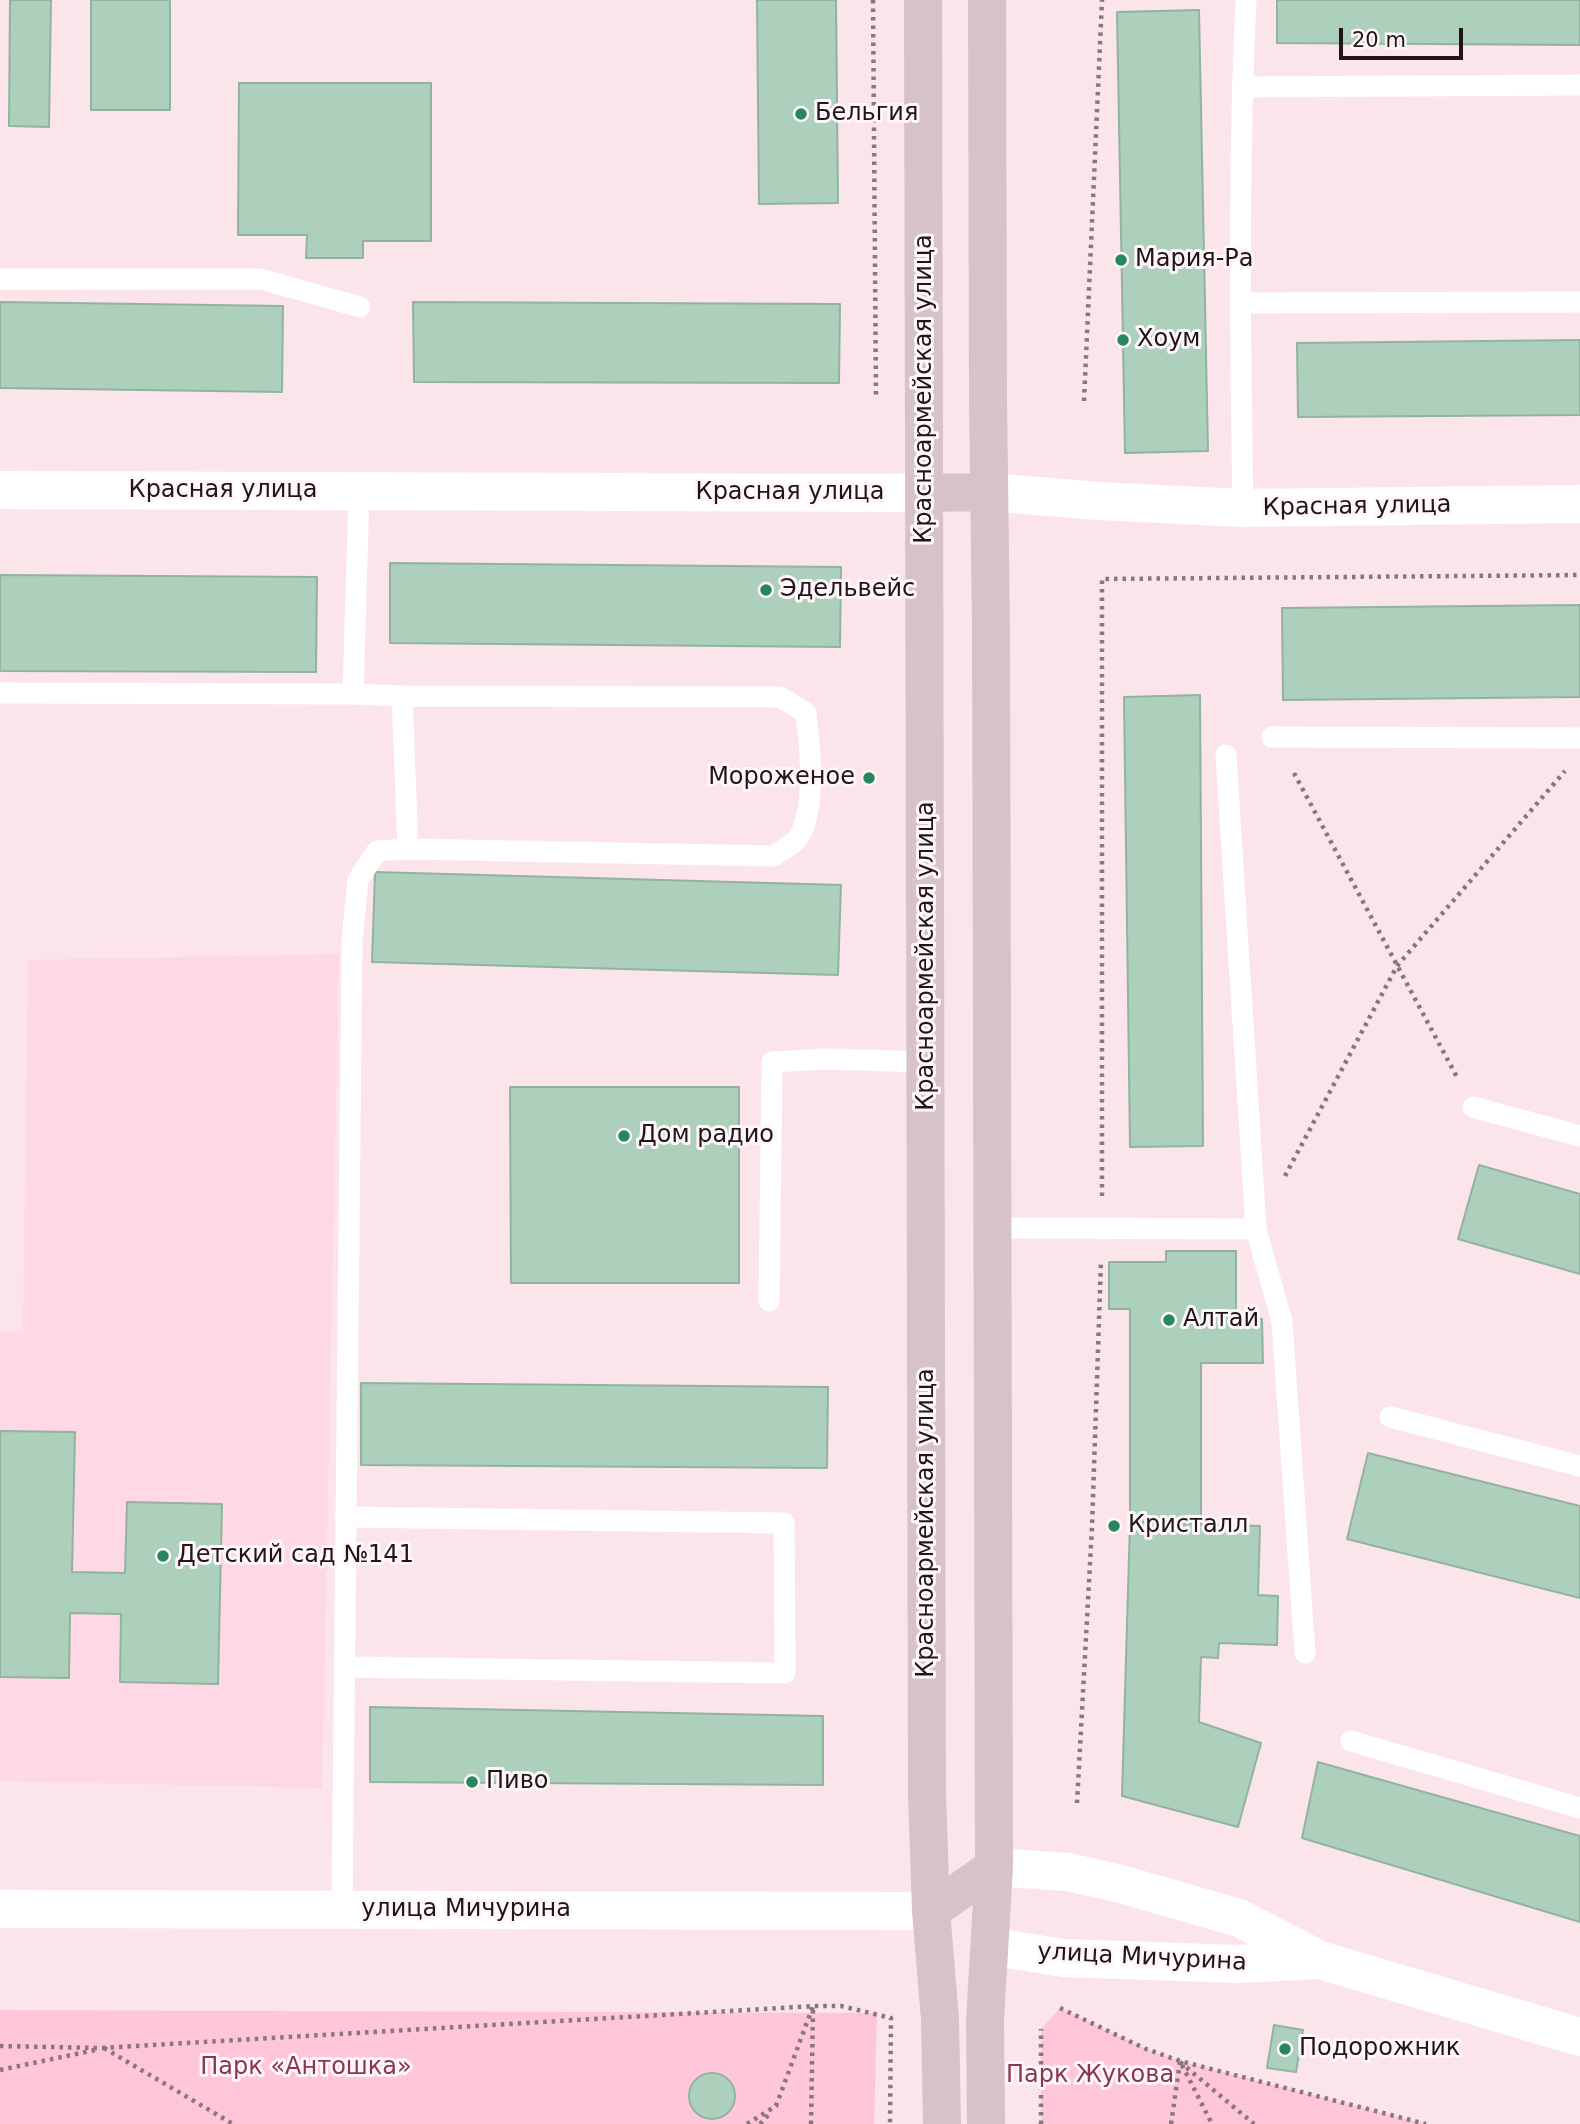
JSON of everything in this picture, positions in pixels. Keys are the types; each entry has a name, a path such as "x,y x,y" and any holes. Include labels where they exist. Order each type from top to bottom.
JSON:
{"main road":[{"name":"Красноармейская улица","path":"923,0 927,1746 931,1911 940,2019 942,2124"},
{"path":"986,2124 985,2020 994,1867 988,0"},
{"name":"Красная улица","path":"925,493 989,492"},
{"path":"931,1911 994,1867"},
{"name":"улица Мичурина","path":"931,1911 989,1946"}],"street":[{"name":"Красная улица","path":"0,490 925,493"},
{"name":"Красная улица","path":"989,492 1098,501 1243,508 1580,504"},
{"name":"улица Мичурина","path":"994,1867 1068,1872 1239,1917 1320,1960 1580,2037"},
{"name":"улица Мичурина","path":"0,1909 931,1911"},
{"name":"улица Мичурина","path":"989,1946 1063,1958 1238,1964 1320,1960"}],"lane":[{"path":"1243,508 1240,303 1242,87 1246,0"},
{"path":"1242,87 1580,85"},
{"path":"0,279 261,279 360,307"},
{"path":"1240,303 1580,302"},
{"path":"353,694 359,492"},
{"path":"0,693 780,697 806,713 811,755 808,808 800,837 774,856 408,849 377,852 358,880 352,940 342,1910"},
{"path":"402,696 408,849"},
{"path":"1272,737 1580,738"},
{"path":"1226,755 1256,1229 1282,1322 1305,1653"},
{"path":"769,1301 772,1062 825,1059 927,1062"},
{"path":"1473,1107 1580,1136"},
{"path":"993,1228 1256,1229"},
{"path":"1390,1417 1580,1466"},
{"path":"345,1517 784,1523 785,1673 346,1667"},
{"path":"1351,1741 1580,1808"}],"path":[{"path":"873,0 876,398"},
{"path":"1084,401 1102,0"},
{"path":"1077,1803 1092,1527 1101,1230 1102,579 1580,575"},
{"path":"1256,1229 1397,966 1571,764"},
{"path":"1293,773 1473,1107"},
{"path":"760,2124 776,2106 814,2006"},
{"path":"811,2124 814,2006"},
{"path":"0,2046 103,2048 841,2006 891,2018 890,2124"},
{"path":"1060,2008 1146,2049 1180,2061 1426,2124"},
{"path":"1041,2029 1041,2124"},
{"path":"0,2070 103,2048 233,2124"},
{"path":"1171,2124 1180,2061"},
{"path":"1180,2061 1212,2124"},
{"path":"1180,2061 1254,2124"},
{"path":"747,2124 776,2106"}],"shaded area":[{"name":"Детский сад №141","path":"339,954 322,1788 0,1781 0,1332 23,1331 28,960"}],"green space":[{"name":"Парк Жукова","path":"1060,2008 1146,2049 1180,2061 1426,2124 1041,2124 1041,2029"},
{"name":"Парк «Антошка»","path":"0,2010 877,2013 874,2124 0,2124"}],"building":[{"path":"10,0 51,0 49,127 9,126"},
{"path":"91,0 170,0 170,110 91,110"},
{"path":"757,0 836,0 838,203 759,204"},
{"path":"1277,0 1580,0 1580,45 1277,43"},
{"path":"1199,10 1208,451 1125,453 1117,12"},
{"path":"239,83 431,83 431,241 363,241 363,258 306,258 307,235 238,235"},
{"path":"0,302 283,306 282,392 0,388"},
{"path":"413,302 840,304 839,383 414,382"},
{"path":"1580,340 1580,415 1298,417 1297,343"},
{"path":"390,563 841,567 840,647 390,643"},
{"path":"0,575 317,577 316,672 0,671"},
{"path":"1580,605 1580,697 1283,700 1282,608"},
{"path":"1200,695 1203,1146 1130,1147 1124,697"},
{"path":"375,872 841,885 838,975 372,962"},
{"name":"Дом радио","path":"510,1087 739,1087 739,1283 511,1283"},
{"path":"1479,1165 1580,1194 1580,1274 1458,1239"},
{"path":"1166,1251 1236,1251 1236,1319 1262,1319 1263,1363 1201,1363 1201,1524 1130,1522 1130,1309 1109,1309 1109,1262 1166,1262"},
{"path":"361,1383 828,1387 827,1468 361,1465"},
{"path":"0,1431 75,1432 72,1572 125,1573 127,1502 222,1504 218,1684 120,1682 121,1614 70,1613 69,1678 0,1677"},
{"path":"1368,1453 1580,1506 1580,1598 1347,1539"},
{"path":"1130,1522 1260,1526 1258,1595 1278,1596 1277,1645 1219,1643 1218,1658 1201,1657 1199,1722 1261,1743 1238,1827 1122,1796"},
{"path":"370,1707 823,1716 823,1785 370,1782"},
{"path":"1318,1762 1580,1836 1580,1922 1302,1838"},
{"name":"Подорожник","path":"1274,2025 1303,2030 1296,2072 1267,2068"},
{"path":"712,2073 729,2079 735,2096 729,2113 712,2119 695,2113 689,2096 695,2079"}],"place":[{"name":"Бельгия","path":"801,114"},
{"name":"Мария-Ра","path":"1121,260"},
{"name":"Хоум","path":"1123,340"},
{"name":"Эдельвейс","path":"766,590"},
{"name":"Мороженое","path":"869,778"},
{"name":"Дом радио","path":"624,1136"},
{"name":"Алтай","path":"1169,1320"},
{"name":"Кристалл","path":"1114,1526"},
{"name":"Детский сад №141","path":"163,1556"},
{"name":"Пиво","path":"472,1782"},
{"name":"Подорожник","path":"1285,2049"}]}
